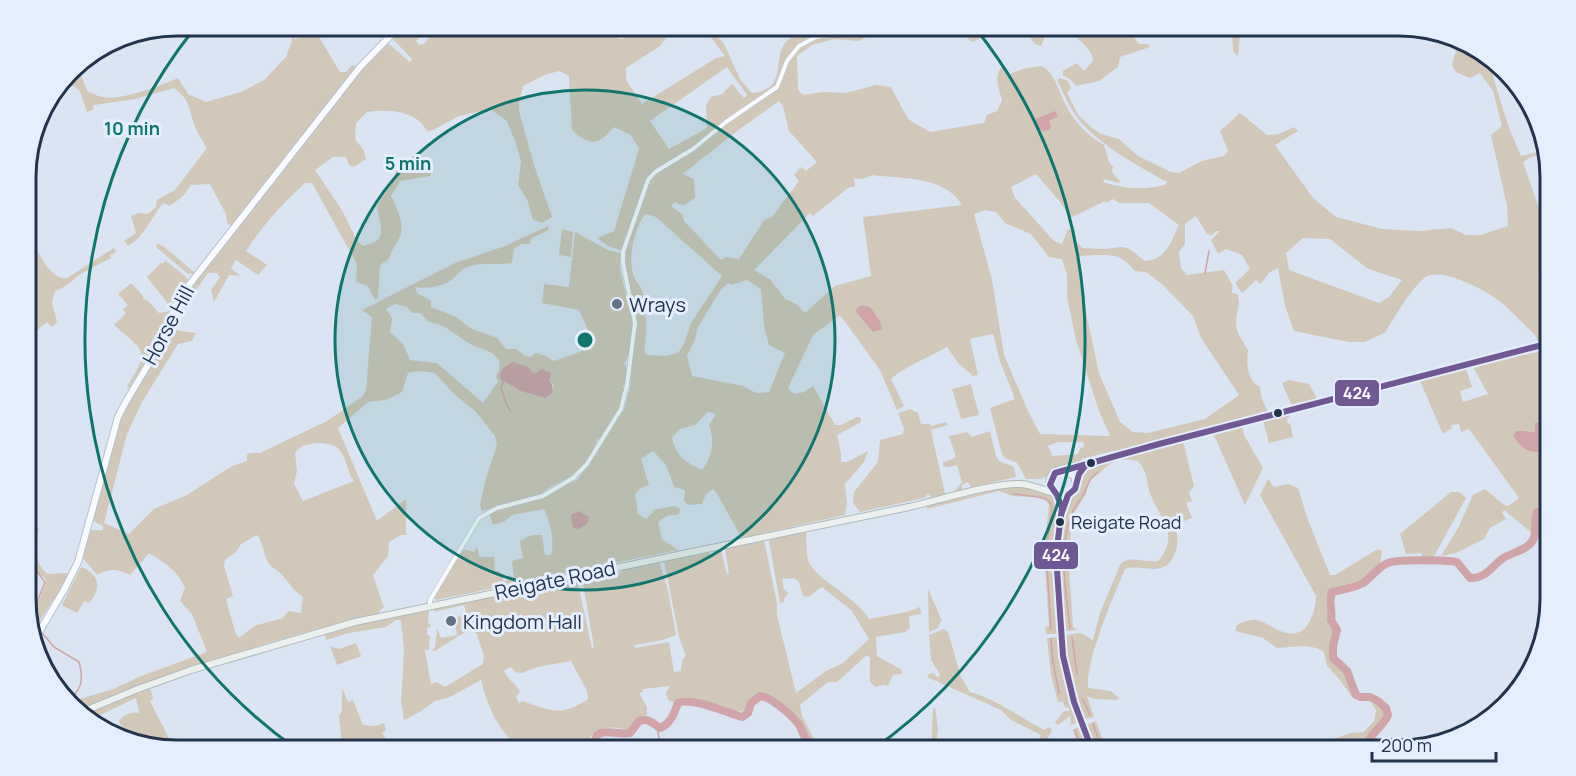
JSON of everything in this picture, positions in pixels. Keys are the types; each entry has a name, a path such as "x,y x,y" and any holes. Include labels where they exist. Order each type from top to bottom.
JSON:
{"main road":[{"path":"1085,466 1076,480 1075,489 1068,495 1055,494 1051,489 1050,480 1054,473 1063,470 1540,346"},
{"path":"1063,470 1071,473 1076,480"},
{"name":"Reigate Road","path":"1037,486 1050,480"},
{"name":"Reigate Road","path":"89,709 138,689 223,660 356,622 992,488 1020,484 1037,486 1055,494"}],"street":[{"name":"Horse Hill","path":"40,631 78,561 118,417 158,347 178,300 360,67 390,36"},
{"path":"430,606 430,600 479,518 497,508 543,496 573,478 587,464 621,408 627,385 635,323 623,263 623,252 648,180 655,172 693,149 726,122 777,87 787,61 799,46 822,36"},
{"path":"1055,494 1062,508"},
{"path":"1068,495 1062,508 1056,555 1063,656 1074,702 1088,740"}],"shaded area":[{"path":"291,36 294,36 295,39 304,36 318,36 340,72 346,72 352,65 362,70 385,45 389,44 410,62 412,59 393,39 396,36 422,36 416,41 419,45 424,44 431,36 609,36 622,39 627,36 668,36 660,46 626,68 626,80 642,104 716,58 725,56 710,36 717,36 724,44 740,79 752,93 765,90 772,84 776,77 782,50 786,42 794,36 869,36 858,41 834,39 812,45 797,56 798,90 803,95 822,92 846,93 876,85 891,87 908,119 930,132 984,123 987,115 997,111 1002,100 997,78 1002,67 1007,75 1026,68 1042,66 1051,74 1074,119 1088,134 1104,145 1109,162 1113,167 1112,172 1120,181 1119,183 1104,179 1103,182 1141,188 1157,187 1167,182 1120,155 1098,139 1080,121 1070,106 1057,80 1060,78 1068,81 1071,88 1067,93 1078,115 1092,128 1101,134 1119,139 1138,156 1171,172 1179,173 1202,161 1224,156 1228,151 1220,131 1240,113 1267,135 1279,134 1294,127 1298,131 1275,145 1313,198 1336,217 1382,229 1419,231 1451,228 1466,235 1480,235 1508,226 1507,206 1491,135 1502,126 1493,91 1480,73 1470,78 1456,72 1452,65 1456,51 1454,47 1491,70 1509,128 1521,156 1538,152 1538,155 1523,162 1540,211 1540,275 1538,279 1540,282 1540,342 1498,300 1463,281 1442,275 1426,277 1421,281 1404,302 1386,332 1365,342 1349,342 1294,331 1285,306 1278,268 1270,272 1260,284 1256,280 1242,293 1235,283 1250,269 1242,255 1226,249 1218,254 1211,240 1220,231 1212,235 1207,234 1196,216 1185,224 1185,244 1179,252 1181,268 1187,275 1224,270 1233,286 1232,293 1237,294 1238,297 1236,327 1248,350 1248,371 1252,380 1260,387 1268,412 1114,453 1113,451 1081,459 1082,462 1040,479 1026,479 1017,463 1005,458 1002,454 990,408 1015,399 1000,361 993,334 970,339 978,375 973,376 958,363 947,347 897,374 891,379 904,406 897,410 880,370 840,315 813,335 788,388 794,394 804,392 813,386 835,425 841,425 857,417 861,418 861,422 837,435 841,462 847,462 868,451 864,462 845,484 847,504 845,515 742,538 713,489 706,494 702,504 688,505 684,501 685,490 674,487 666,465 653,451 641,459 649,485 641,488 635,494 638,514 646,519 653,512 652,510 675,506 680,509 679,514 667,516 658,522 662,539 678,550 436,600 434,598 464,549 474,552 476,547 479,557 494,557 495,571 499,571 504,581 514,578 512,561 523,558 520,541 532,535 542,535 545,555 551,555 551,532 544,509 512,515 505,521 493,525 489,513 548,496 578,479 624,411 630,387 636,323 625,265 626,252 608,246 597,238 614,231 639,149 631,135 614,127 604,137 594,142 584,139 572,130 569,76 560,71 547,74 523,86 519,111 552,217 542,223 533,220 527,199 518,185 521,161 507,121 490,109 459,116 427,131 416,119 401,112 367,112 356,123 355,139 364,151 366,159 354,167 349,165 346,157 333,157 315,170 362,246 371,244 380,236 381,226 377,206 393,181 397,169 411,163 418,167 430,166 433,169 430,176 400,181 391,196 402,228 389,259 380,265 378,298 375,300 368,286 356,282 357,264 312,183 305,183 273,215 246,251 267,265 258,275 236,260 231,268 240,276 229,275 214,302 211,290 220,277 216,273 208,273 194,293 192,286 237,230 227,223 226,214 210,184 191,185 183,196 170,206 163,203 134,242 128,246 124,241 136,233 131,216 139,213 148,214 156,207 157,200 175,190 207,148 196,128 185,99 174,88 135,99 94,105 93,110 87,112 80,91 73,86 69,87 80,74 88,92 110,98 151,89 178,78 188,94 206,102 241,92 264,80 286,57 292,40","holes":["727,67 747,95 744,98 732,84 722,94 711,97 706,105 707,128 669,149 650,121","779,101 783,106 789,131 817,162 806,171 801,167 794,175 799,181 772,217 764,220 739,259 726,257 721,260 684,221 682,214 671,206 675,202 683,206 695,198 694,179 683,174","1036,174 1061,203 1070,218 1113,199 1119,203 1149,203 1179,225 1163,254 1145,261 1128,248 1082,248 1076,241 1075,230 1068,229 1062,244 1054,241 1015,198 1011,187","873,175 934,184 955,196 962,205 863,217 871,276 835,286 805,313 796,304 785,299 770,279 754,270 810,213 813,216 848,188 855,186 854,178 862,179","985,210 996,212 1005,223 1031,234 1049,257 1062,259 1067,275 1067,297 1076,340 1099,411 1110,436 1040,434 1004,355 992,280 974,214","645,214 656,217 722,276 691,323 684,344 678,353 665,356 647,355 644,350 646,315 643,294 634,277 631,262 638,228","1303,238 1330,239 1368,269 1402,280 1389,297 1379,303 1289,270 1286,253","1079,256 1118,257 1135,271 1146,272 1162,284 1193,316 1201,338 1239,395 1205,419 1148,433 1133,432 1120,422 1099,373 1080,284","747,280 761,289 764,326 769,345 785,353 769,392 756,393 743,386 692,376 687,356 698,327 720,291 728,283 732,285","708,412 716,414 709,425 712,443 708,460 702,470 691,465 679,454 672,438 680,429 695,425","1058,442 1083,442 1084,447 1078,454 1052,456 1048,446"]},
{"path":"965,36 986,36 972,42"},
{"path":"1029,36 1045,36 1041,46 1035,44"},
{"path":"1075,36 1133,36 1139,44 1148,44 1150,47 1120,57 1118,67 1099,81 1076,86 1063,75 1063,71 1077,63 1084,71 1093,61 1085,45"},
{"path":"1232,36 1240,36 1238,56 1233,51"},
{"path":"1055,111 1058,116 1049,121 1051,127 1049,130 1043,131 1034,126 1036,119"},
{"path":"548,226 549,230 532,238 530,244 521,244 514,249 512,263 471,266 439,286 415,287 417,293 431,301 431,307 456,317 472,329 497,338 506,349 516,349 525,356 531,357 535,353 554,361 585,350 591,336 579,310 542,303 544,284 569,287 575,232 608,250 620,253 620,267 631,316 633,341 624,364 626,365 626,383 623,386 619,410 597,440 587,462 573,476 539,495 482,511 480,505 486,478 497,445 495,436 476,412 454,394 435,373 418,371 408,373 402,392 386,400 368,402 338,428 377,521 406,499 406,535 401,535 389,542 388,556 373,575 384,608 379,613 227,655 86,706 84,705 79,700 113,689 207,652 192,614 180,601 185,588 179,577 166,564 149,553 130,575 114,570 97,575 82,557 91,530 103,530 103,526 93,521 111,448 121,420 169,329 196,333 192,341 178,344 142,402 127,434 104,523 129,534 154,509 187,495 232,466 247,461 247,455 250,453 260,453 327,421 363,396 366,390 372,317 362,310 455,263 505,246","holes":["395,304 407,307 412,313 420,313 429,322 445,327 497,358 499,362 496,376 498,382 483,403 437,363 410,360 403,344 390,332 392,318 386,309","533,373 549,380 554,386 549,397 520,391 500,379","315,443 337,447 354,481 303,501 294,484 297,471 295,452 302,446","257,535 269,564 303,597 301,613 288,611 283,618 254,626 239,638 235,632 226,599 233,596 224,566 225,560 236,552 241,544"]},
{"path":"562,229 573,232 571,257 559,255"},
{"path":"158,243 195,273 188,274 156,247"},
{"path":"36,247 47,267 60,277 67,278 114,248 116,252 110,255 111,258 80,274 66,286 55,291 52,302 57,322 52,327 47,322 36,331"},
{"path":"165,260 188,281 169,305 147,277"},
{"path":"130,284 159,313 171,311 159,339 155,336 153,338 158,343 129,388 127,386 139,365 141,352 138,346 114,325 126,313 123,310 128,305 118,294"},
{"path":"862,305 870,307 880,321 882,329 873,332 856,312 857,308"},
{"path":"1540,349 1540,509 1533,512 1532,533 1504,510 1502,513 1506,519 1490,528 1484,539 1456,553 1441,556 1458,528 1473,495 1485,489 1508,506 1519,498 1469,429 1461,432 1459,424 1451,425 1452,428 1443,434 1420,381 1466,369 1472,387 1460,391 1463,402 1488,394 1473,367 1531,351 1538,352"},
{"path":"513,362 528,367 533,373 541,369 551,373 549,380 553,390 551,394 545,398 520,391 500,379 502,370"},
{"path":"1289,380 1309,384 1317,399 1292,406 1282,383"},
{"path":"971,384 979,415 961,419 952,389"},
{"path":"910,409 918,413 921,424 931,426 946,422 948,425 931,430 945,494 931,497 928,494 924,498 860,512 853,503 854,492 878,462 880,440 903,434 904,429 898,413"},
{"path":"1289,413 1288,424 1290,423 1293,437 1269,443 1263,420"},
{"path":"1540,422 1540,452 1528,451 1513,435 1520,431 1535,432 1535,423"},
{"path":"1242,425 1244,435 1263,468 1245,505 1213,433"},
{"path":"990,431 996,456 999,461 1014,467 1016,477 971,487 968,482 962,485 962,490 954,492 962,482 957,465 943,466 943,463 956,457 949,436 967,432 972,437"},
{"path":"1183,441 1194,486 1189,493 1192,501 1186,503 1192,518 1174,525 1177,545 1171,561 1166,566 1153,569 1125,569 1101,628 1091,661 1088,688 1111,691 1119,698 1117,700 1094,699 1087,696 1094,717 1084,719 1071,679 1064,637 1081,633 1093,640 1100,613 1120,565 1132,559 1158,561 1168,544 1168,536 1167,528 1151,496 1144,469 1138,461 1122,460 1111,463 1089,481 1086,494 1074,513 1068,553 1073,627 1078,630 1065,631 1059,559 1061,526 1066,510 1077,487 1079,477 1088,470 1128,454"},
{"path":"1268,479 1274,487 1288,484 1298,488 1330,575 1335,575 1378,549 1382,551 1380,567 1363,579 1328,592 1327,606 1333,633 1329,654 1333,662 1347,674 1354,693 1352,697 1327,666 1324,652 1319,649 1302,646 1277,648 1263,638 1235,631 1237,625 1254,620 1291,634 1304,629 1314,611 1316,596 1260,495"},
{"path":"1002,488 1039,490 1052,495 1057,500 1053,560 1058,634 1046,634 1045,627 1049,626 1044,551 1049,505 1046,501 1037,497 1013,496 999,491 927,509 927,505"},
{"path":"1451,492 1459,492 1466,498 1433,558 1423,559 1421,553 1406,554 1400,534"},
{"path":"579,511 589,517 588,523 579,529 573,528 571,515"},
{"path":"36,528 39,529 36,554"},
{"path":"806,532 807,557 812,567 856,603 869,619 907,612 920,607 921,614 909,616 910,628 905,632 876,637 877,656 902,670 902,674 893,675 888,686 875,687 870,682 870,657 867,655 837,682 828,682 800,705 802,716 814,740 811,740 791,712 762,693 749,701 745,711 732,711 702,700 687,698 674,702 668,700 666,693 670,686 643,689 643,692 639,693 647,707 647,715 641,717 627,730 603,729 594,733 590,740 511,740 497,722 481,680 450,697 435,701 404,720 401,700 404,651 401,620 396,620 386,627 349,633 326,640 325,634 365,622 429,611 428,622 431,626 427,628 427,635 430,636 429,650 425,650 431,684 437,682 445,687 483,664 484,657 477,634 470,629 435,651 432,650 435,647 437,629 441,638 457,635 454,618 466,612 464,605 434,612 437,607 497,597 502,594 577,579 592,648 594,647 582,578 615,571 621,573 622,570 659,561 668,590 676,635 635,645 635,648 669,642 674,672 681,671 682,660 686,656 679,637 664,561 700,553 701,555 707,552 710,554 721,550 729,575 725,548 764,540 777,603 777,615 796,693 826,671 843,663 869,639 852,611 822,587 808,597 803,596 799,582 794,578 782,579 784,589 788,593 784,602 780,603 769,541","holes":["571,661 587,691 588,699 579,705 563,710 549,710 523,701 519,703 516,697 520,691 504,671 511,667 515,672 522,673 537,667"]},
{"path":"36,554 43,570 48,574 68,573 63,585 38,623 36,605 46,579 36,570"},
{"path":"81,567 92,574 97,588 89,603 84,601 77,613 62,605"},
{"path":"928,589 942,621 938,628 929,632"},
{"path":"944,629 948,632 961,677 970,692 999,704 1044,730 1049,727 1052,730 1046,740 1039,740 1041,735 1011,720 1001,710 927,677 934,673 936,677 941,676 931,660 929,635"},
{"path":"1058,637 1067,688 1079,722 1067,727 1071,725 1070,716 1058,725 1055,722 1064,711 1069,711 1063,702 1058,702 1051,675 1047,638"},
{"path":"356,643 361,656 337,665 330,646 339,649"},
{"path":"342,688 348,702 353,700 363,725 376,726 384,723 386,730 382,733 387,740 339,740 341,737 339,716 342,711"},
{"path":"151,690 153,699 150,701 170,740 132,733 120,724 119,721 126,715 139,713 136,698 100,715 92,711 135,692 141,694 142,691"},
{"path":"1374,702 1381,706 1385,716 1377,728 1365,739 1331,740 1351,733 1364,732 1374,721 1376,710 1372,704"},
{"path":"935,707 938,729 936,740 932,740"},
{"path":"1096,721 1103,740 1091,740 1086,725"},
{"path":"1080,726 1086,740 1077,740 1073,731 1069,732"}],"waterway":[{"path":"1205,273 1209,251"},
{"path":"504,379 501,388 511,411"},
{"path":"1070,628 1064,571 1067,528 1071,515 1090,480 1098,472"},
{"path":"1014,494 1045,498 1052,507 1046,551 1051,629"},
{"path":"1369,740 1388,715 1386,708 1378,701 1356,695 1347,671 1333,658 1337,630 1331,620 1332,592 1359,585 1378,569 1401,561 1457,562 1470,578 1480,577 1502,559 1530,544 1534,537 1537,512 1540,511"},
{"path":"36,570 45,582 36,604"},
{"path":"43,634 54,647 79,662 81,681 74,695"},
{"path":"1072,637 1077,674"},
{"path":"1051,639 1059,693"},
{"path":"595,740 600,733 630,733 642,720 660,728 672,718 678,703 684,702 700,703 742,717 748,713 751,703 760,696 769,699 787,712 799,725 806,740"},
{"path":"1083,699 1090,715"},
{"path":"1093,724 1099,740"},
{"path":"657,726 659,740"},
{"path":"1075,730 1078,740"}],"transit line":[{"name":"424","path":"1088,740 1074,702 1063,656 1056,555 1062,508 1050,485 1055,473 1540,346"},
{"name":"424","path":"1061,515 1068,495 1075,489 1079,474 1085,466 1094,463"}],"place":[{"name":"Wrays","path":"617,304"},
{"name":"Reigate Road","path":"1060,522"},
{"name":"Kingdom Hall","path":"451,621"}]}
